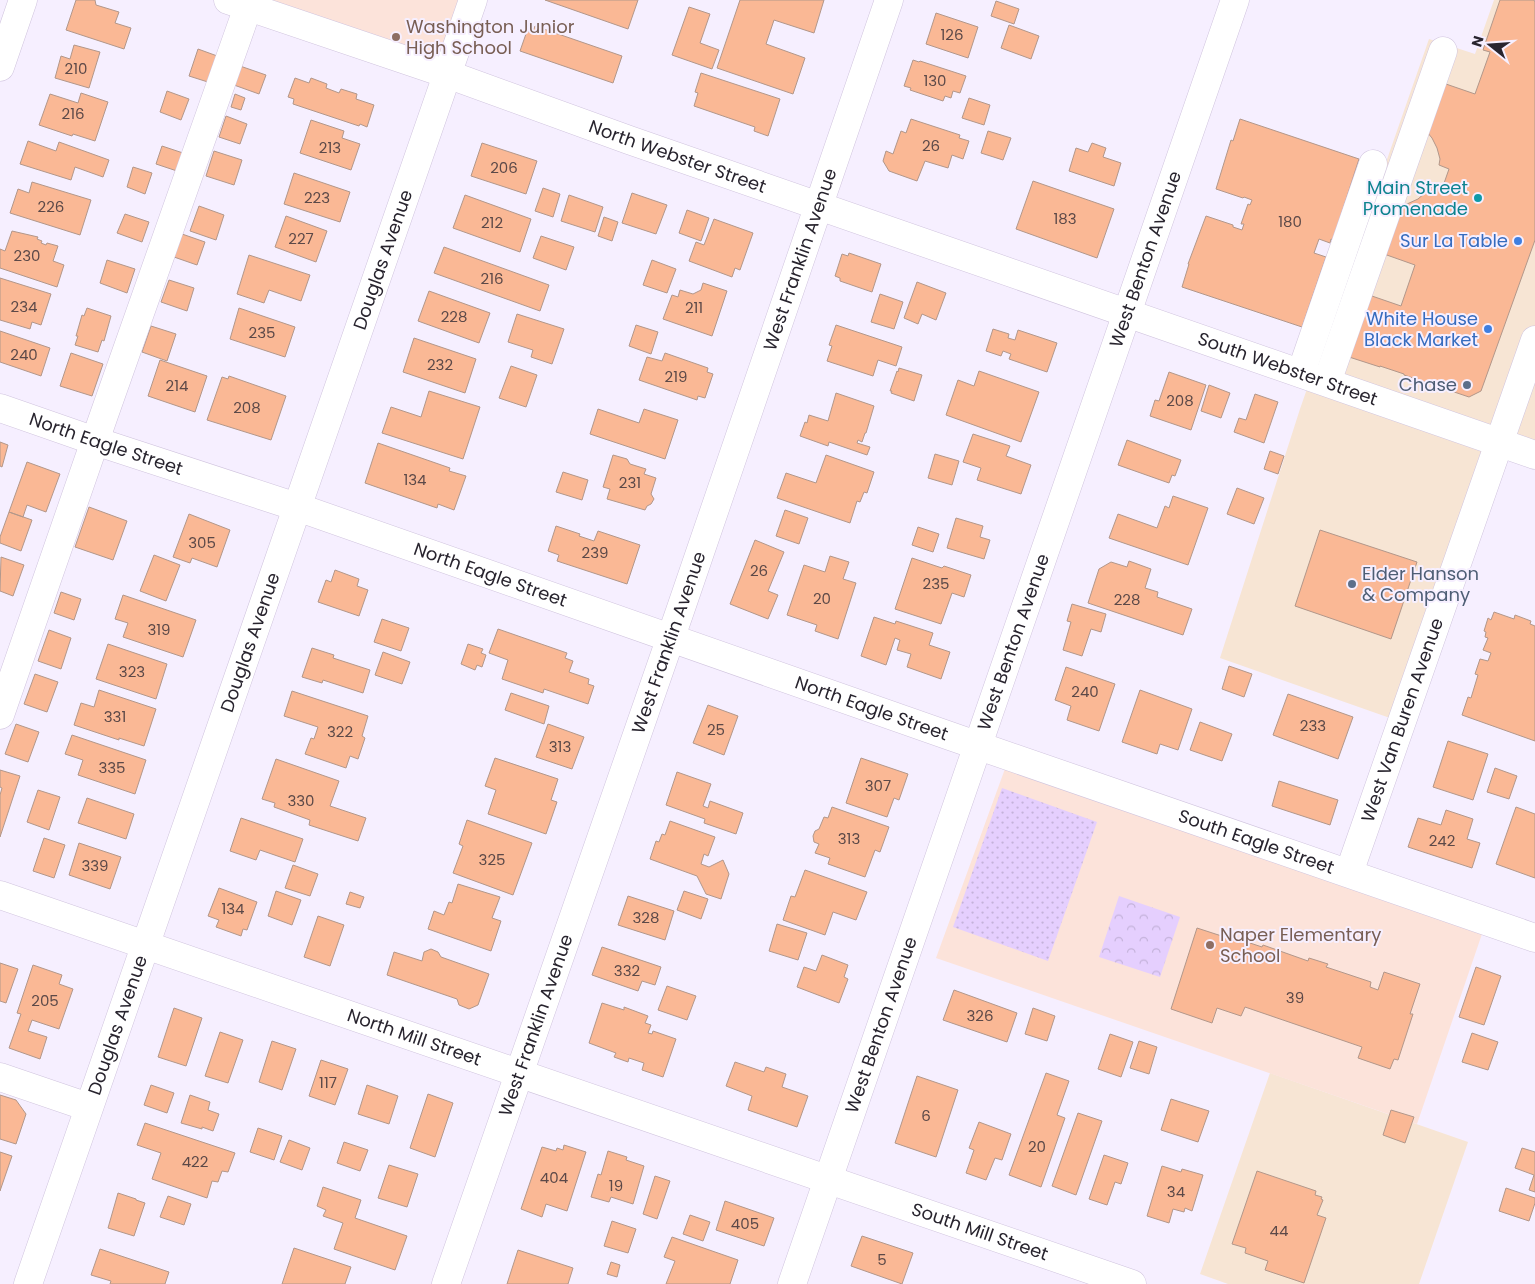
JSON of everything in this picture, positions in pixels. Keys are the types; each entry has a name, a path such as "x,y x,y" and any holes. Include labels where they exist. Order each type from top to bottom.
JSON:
{"street":[{"path":"0,67 23,0"},
{"name":"Douglas Avenue","path":"28,1284 472,0"},
{"name":"West Franklin Avenue","path":"446,1284 671,637 889,0"},
{"name":"West Benton Avenue","path":"792,1284 1235,0"},
{"path":"0,715 95,441 238,3"},
{"name":"North Webster Street","path":"238,3 447,74 819,206 1127,312"},
{"path":"1327,382 1443,51"},
{"path":"1301,373 1373,164"},
{"name":"South Webster Street","path":"1127,312 1535,455"},
{"name":"West Van Buren Avenue","path":"1349,873 1535,340"},
{"name":"North Eagle Street","path":"0,408 297,507 978,745"},
{"name":"South Eagle Street","path":"978,745 1535,938"},
{"name":"North Mill Street","path":"0,896 828,1180"},
{"path":"0,1077 88,1107"},
{"name":"South Mill Street","path":"828,1180 1132,1284"}],"shaded area":[{"name":"Washington Junior High School","path":"231,0 469,0 443,74"},
{"path":"1494,0 1535,0 1535,454 1499,442 1407,724 1220,658 1300,409 1429,39 1475,54"},
{"name":"Naper Elementary School","path":"1006,766 1483,931 1417,1124 936,958"},
{"path":"1270,1073 1468,1142 1419,1284 1228,1284 1200,1274"}],"green space":[{"path":"1002,788 1097,822 1048,961 953,927"},
{"path":"1119,896 1180,917 1160,977 1099,957"}],"building":[{"path":"76,0 95,0 96,5 119,12 115,23 131,28 124,49 66,30"},
{"path":"545,0 638,0 628,29"},
{"path":"740,0 824,0 814,33 774,20 766,44 805,58 793,94 717,68"},
{"name":"Main Street Promenade","path":"1500,0 1534,0 1535,2 1535,240 1481,391 1469,397 1346,356 1369,295 1401,306 1415,265 1384,254 1401,204 1407,204 1418,199 1433,186 1442,189 1449,169 1439,165 1440,159 1437,148 1427,132 1443,83 1475,94 1490,52 1483,50"},
{"path":"996,1 1019,9 1014,24 991,16"},
{"path":"689,7 710,14 700,43 719,50 712,69 672,55"},
{"path":"936,13 978,27 968,58 926,44"},
{"path":"1009,25 1039,36 1031,59 1001,48"},
{"path":"535,26 622,56 613,83 520,51 527,31 532,33"},
{"path":"74,45 100,52 89,88 55,78 61,56 70,59"},
{"path":"198,49 220,57 211,83 189,76"},
{"path":"913,60 966,76 960,93 953,91 951,98 945,96 943,101 910,90 911,88 904,86"},
{"path":"240,66 266,75 259,94 234,85"},
{"path":"701,73 780,99 768,136 754,131 755,127 694,106 698,93 695,92"},
{"path":"295,78 309,83 311,78 327,84 326,88 339,93 341,89 357,94 356,99 374,105 367,127 293,104 294,99 288,97"},
{"path":"167,91 189,99 181,120 160,112"},
{"path":"81,93 108,102 95,141 73,134 72,136 39,125 50,94 78,103"},
{"path":"235,94 245,98 241,110 231,107"},
{"path":"969,98 990,105 984,125 962,118"},
{"path":"226,116 247,124 240,144 219,137"},
{"path":"911,119 960,135 959,138 969,141 963,159 952,155 948,168 925,161 917,181 889,171 883,161 886,151 893,154 901,131 906,133"},
{"path":"1240,119 1359,159 1333,240 1331,239 1330,243 1319,239 1314,253 1326,257 1302,327 1182,287 1188,264 1206,216 1242,230 1244,224 1241,224 1248,204 1250,205 1252,200 1216,189 1231,140 1233,141"},
{"path":"311,120 344,131 342,138 360,144 351,170 300,153"},
{"path":"988,131 1011,138 1003,160 981,153"},
{"path":"28,141 56,151 59,142 109,160 103,177 75,167 71,180 20,164"},
{"path":"482,143 537,161 526,194 471,176"},
{"path":"1092,143 1106,148 1103,157 1121,163 1114,186 1069,171 1076,148 1088,152"},
{"path":"162,146 186,154 180,172 156,164"},
{"path":"214,151 242,160 234,185 206,176"},
{"path":"133,167 152,173 145,194 127,187"},
{"path":"294,173 350,192 340,222 284,204"},
{"path":"1033,181 1114,209 1097,258 1016,229"},
{"path":"32,182 91,200 80,235 10,213 18,189 29,193"},
{"path":"543,188 560,194 553,217 535,211"},
{"path":"632,193 667,205 656,234 622,223"},
{"path":"465,195 531,219 520,252 453,228"},
{"path":"569,195 603,207 595,232 561,221"},
{"path":"199,206 224,215 216,240 190,231"},
{"path":"687,210 709,218 701,241 679,233"},
{"path":"125,214 149,222 142,242 117,233"},
{"path":"286,216 327,231 316,262 275,247"},
{"path":"604,217 618,222 612,241 598,236"},
{"path":"714,219 753,233 740,270 735,268 732,277 689,261 696,242 704,245"},
{"path":"12,231 38,237 37,239 42,241 41,243 46,245 47,243 58,246 53,261 64,265 57,287 0,268 0,249 5,251"},
{"path":"182,234 205,242 197,265 174,257"},
{"path":"541,236 574,247 566,270 533,258"},
{"path":"444,247 549,285 540,311 434,273"},
{"path":"849,253 881,264 872,292 840,281 840,278 835,276 842,254 848,256"},
{"path":"249,255 310,275 301,301 269,290 264,303 237,294"},
{"path":"107,260 135,269 127,293 100,283"},
{"path":"652,260 676,269 667,293 643,285"},
{"path":"0,278 51,294 41,325 32,322 30,329 0,320"},
{"path":"169,280 194,288 187,311 161,302"},
{"path":"917,282 946,293 936,320 922,314 918,324 904,318"},
{"path":"703,283 727,291 712,336 663,319 672,295 678,297 680,290 693,294 701,290"},
{"path":"429,291 490,313 479,343 418,321"},
{"path":"880,294 903,302 894,329 871,322"},
{"path":"87,308 111,316 104,341 102,340 98,352 75,345 82,315 84,316"},
{"path":"239,308 295,327 285,357 230,339"},
{"path":"517,314 564,329 552,364 531,357 533,350 508,342"},
{"path":"636,325 658,332 651,354 629,346"},
{"path":"836,325 902,347 896,366 878,360 873,376 827,361 832,346 829,345"},
{"path":"151,326 176,334 167,361 142,352"},
{"path":"993,329 1009,334 1008,338 1015,340 1018,330 1057,343 1047,372 1009,359 1011,354 1003,351 1001,356 986,351"},
{"path":"0,331 50,348 41,376 0,362"},
{"path":"414,338 476,359 465,393 403,372"},
{"path":"71,353 103,364 92,396 60,386"},
{"path":"665,353 708,368 707,372 713,374 705,398 698,396 697,400 639,380 647,357 662,361"},
{"path":"160,360 207,376 195,412 148,396"},
{"path":"511,366 537,375 526,407 499,398"},
{"path":"899,368 922,375 914,401 890,391"},
{"path":"979,371 1039,392 1021,442 946,415 958,380 974,386"},
{"path":"1169,372 1206,385 1191,430 1150,416 1155,400 1159,401"},
{"path":"229,376 286,396 271,440 207,420 222,377 228,379"},
{"path":"1209,385 1230,393 1221,418 1201,411"},
{"path":"429,391 480,407 463,459 382,433 391,407 421,417"},
{"path":"836,393 874,406 862,442 858,440 857,443 870,447 867,455 829,442 828,446 800,436 809,415 828,421"},
{"path":"1255,394 1278,402 1264,443 1234,432 1239,418 1246,420"},
{"path":"598,409 639,423 644,409 678,420 665,459 590,434"},
{"path":"973,434 1010,446 1006,456 1031,465 1021,494 977,480 981,468 963,462"},
{"path":"1127,440 1181,460 1175,476 1172,475 1169,483 1118,465"},
{"path":"0,442 8,445 2,467 0,466"},
{"path":"378,443 450,468 449,471 466,476 454,510 438,504 437,508 365,483"},
{"path":"1270,451 1284,456 1278,474 1264,469"},
{"path":"935,454 959,461 952,485 928,478"},
{"path":"613,455 627,459 630,464 646,469 644,474 656,478 651,494 654,499 645,510 607,499 610,489 603,487"},
{"path":"826,455 874,472 867,493 864,492 860,502 857,501 850,523 777,498 786,473 816,483"},
{"path":"27,462 60,474 46,512 27,505 23,517 9,512"},
{"path":"563,472 588,480 582,500 556,492"},
{"path":"1237,488 1264,498 1254,524 1227,514"},
{"path":"1173,496 1208,508 1188,565 1109,538 1118,514 1157,528 1165,506 1169,508"},
{"path":"89,507 127,521 113,560 75,547"},
{"path":"785,510 808,518 799,544 776,536"},
{"path":"9,512 32,520 21,551 0,543 0,537"},
{"path":"189,514 230,530 217,567 192,558 190,563 173,557"},
{"path":"956,518 983,526 980,537 990,540 984,559 947,548"},
{"path":"556,526 594,541 598,531 640,545 627,584 557,561 559,555 548,551"},
{"path":"918,527 939,534 933,552 912,545"},
{"path":"1320,530 1417,562 1391,639 1295,606"},
{"path":"755,540 784,552 768,591 778,595 768,619 730,604"},
{"path":"154,555 180,565 166,601 140,591"},
{"path":"830,556 849,562 843,579 856,583 838,639 815,631 817,625 787,615 804,565 825,572"},
{"path":"1,557 24,565 13,596 0,591"},
{"path":"912,558 971,575 964,597 952,593 941,624 895,609"},
{"path":"1129,561 1151,569 1145,588 1158,592 1157,597 1192,609 1183,635 1088,603 1099,569 1111,562 1127,567"},
{"path":"335,570 359,579 357,586 368,590 359,616 318,602 326,580 331,582"},
{"path":"61,592 81,599 74,620 54,613"},
{"path":"123,595 196,620 183,657 123,637 128,623 115,619"},
{"path":"1072,604 1106,614 1101,632 1091,629 1082,656 1063,650 1071,622 1067,621"},
{"path":"1494,612 1514,619 1515,615 1531,621 1530,624 1535,626 1535,741 1462,715 1468,697 1471,698 1478,675 1475,674 1480,659 1488,661 1491,653 1483,650 1488,638 1485,637 1486,632 1484,631 1488,618 1491,620"},
{"path":"874,617 895,624 896,621 933,633 929,645 950,652 941,679 907,667 911,654 897,650 900,640 895,638 886,665 861,656"},
{"path":"382,619 409,628 401,651 374,642"},
{"path":"498,629 567,653 565,658 573,661 569,672 589,679 588,684 594,686 588,704 544,689 543,693 502,679 508,660 489,653"},
{"path":"49,630 71,638 61,669 38,661"},
{"path":"108,644 167,664 156,699 96,679"},
{"path":"468,644 483,649 481,653 486,655 482,667 477,665 475,670 461,664"},
{"path":"312,648 334,655 333,658 370,670 363,693 323,680 322,683 302,677"},
{"path":"383,652 410,662 402,684 375,675"},
{"path":"1229,666 1252,674 1244,697 1222,689"},
{"path":"1066,667 1115,684 1099,731 1067,720 1071,706 1055,700"},
{"path":"35,674 58,682 47,712 24,704"},
{"path":"99,690 156,709 144,746 74,725 81,703 94,707"},
{"path":"1140,690 1192,709 1178,750 1160,744 1157,754 1122,742"},
{"path":"292,691 368,716 362,736 365,738 358,759 350,756 346,768 305,754 311,738 314,739 318,727 284,716"},
{"path":"511,693 549,706 544,724 505,710"},
{"path":"1288,694 1353,717 1338,759 1273,735"},
{"path":"708,705 738,716 724,755 693,743"},
{"path":"1200,722 1232,734 1222,761 1190,750"},
{"path":"16,724 39,732 28,762 5,754"},
{"path":"548,724 584,737 572,769 536,757"},
{"path":"72,735 146,760 135,794 78,775 83,760 65,754"},
{"path":"1448,741 1488,754 1473,800 1433,787"},
{"path":"495,758 558,779 551,800 557,802 546,834 488,814 496,790 485,786"},
{"path":"861,758 908,774 899,800 894,798 887,817 846,803"},
{"path":"276,759 339,781 330,806 366,818 358,841 309,825 310,820 274,807 275,803 262,799"},
{"path":"1495,768 1517,776 1509,799 1487,792"},
{"path":"0,770 20,776 0,837 0,795 2,788 0,787"},
{"path":"677,772 711,784 703,806 708,808 710,801 743,813 736,834 704,823 705,819 666,805"},
{"path":"1279,781 1338,800 1330,825 1272,806"},
{"path":"38,790 60,797 49,830 27,822"},
{"path":"87,798 134,814 126,839 78,823"},
{"path":"832,807 889,827 880,852 875,850 865,877 828,864 830,858 815,853 819,844 814,842 813,836 815,831 819,829 824,817 828,818"},
{"path":"1516,807 1535,814 1535,878 1496,864"},
{"path":"1446,810 1473,819 1467,839 1480,843 1472,868 1408,847 1418,818 1441,825"},
{"path":"241,818 303,839 295,862 260,850 256,860 230,851"},
{"path":"467,820 532,843 513,895 453,873 463,846 459,844"},
{"path":"670,821 715,837 708,856 704,854 701,864 709,867 723,860 729,874 721,899 706,894 697,876 650,859 656,841 659,842 662,834 665,835"},
{"path":"44,838 65,845 54,878 33,871"},
{"path":"79,843 121,857 110,889 69,875"},
{"path":"293,865 318,874 310,896 285,888"},
{"path":"805,870 867,892 856,920 833,912 825,935 783,920 791,896 795,897"},
{"path":"458,884 500,897 492,918 501,921 491,951 428,929 434,911 444,915 449,902 452,903"},
{"path":"219,888 257,902 247,930 243,929 241,936 216,927 219,920 208,916"},
{"path":"276,891 301,900 292,925 268,916"},
{"path":"684,891 708,899 701,919 677,910"},
{"path":"350,892 364,897 360,908 346,904"},
{"path":"628,896 674,911 665,940 618,925"},
{"path":"318,916 344,925 330,966 304,957"},
{"path":"777,924 807,933 798,960 769,951"},
{"path":"1197,928 1237,941 1238,939 1262,947 1263,945 1308,961 1309,958 1328,964 1326,967 1371,982 1370,987 1378,990 1384,972 1420,984 1410,1014 1413,1014 1398,1060 1394,1059 1390,1069 1358,1058 1362,1047 1245,1007 1241,1016 1217,1008 1212,1023 1171,1009"},
{"path":"602,947 661,967 655,985 642,981 638,991 592,975"},
{"path":"431,949 438,952 441,957 489,974 478,1005 469,1009 459,1005 457,999 387,975 394,952 422,961 424,952"},
{"path":"822,955 848,965 844,977 848,979 839,1003 797,987 804,967 816,971"},
{"path":"0,963 18,969 6,1003 0,1001"},
{"path":"33,965 62,975 59,984 73,989 59,1029 32,1020 28,1031 47,1037 40,1059 9,1048 21,1014 17,1013"},
{"path":"1476,967 1501,976 1484,1025 1459,1017"},
{"path":"667,986 696,996 687,1020 658,1010"},
{"path":"954,990 1017,1013 1007,1042 943,1020"},
{"path":"602,1003 624,1010 624,1007 648,1016 645,1023 651,1025 648,1033 652,1034 653,1031 676,1039 663,1077 642,1070 644,1063 629,1058 628,1062 614,1057 616,1053 589,1043"},
{"path":"174,1008 202,1018 186,1066 158,1057"},
{"path":"1033,1008 1055,1016 1047,1041 1025,1034"},
{"path":"220,1032 243,1040 228,1083 205,1076"},
{"path":"1472,1033 1498,1042 1488,1070 1462,1062"},
{"path":"1110,1034 1133,1042 1121,1077 1098,1069"},
{"path":"272,1041 296,1049 282,1090 259,1082"},
{"path":"1139,1041 1157,1047 1149,1074 1130,1068"},
{"path":"321,1060 348,1069 335,1105 309,1096"},
{"path":"735,1062 764,1072 766,1067 786,1074 782,1087 808,1096 797,1127 748,1110 752,1096 726,1086"},
{"path":"1046,1073 1069,1081 1057,1115 1065,1118 1041,1187 1009,1175"},
{"path":"917,1076 958,1090 936,1157 895,1143"},
{"path":"151,1085 174,1093 167,1113 144,1105"},
{"path":"367,1085 398,1096 389,1124 358,1114"},
{"path":"428,1094 453,1103 435,1157 410,1148"},
{"path":"0,1095 16,1100 26,1114 16,1144 0,1139"},
{"path":"190,1095 210,1102 208,1110 219,1114 213,1131 181,1123"},
{"path":"1171,1099 1209,1111 1198,1142 1161,1130"},
{"path":"1391,1110 1414,1117 1405,1143 1383,1135"},
{"path":"1078,1113 1102,1121 1076,1195 1052,1186"},
{"path":"979,1122 1011,1134 1002,1160 995,1158 986,1180 966,1173 974,1150 969,1148"},
{"path":"145,1123 235,1153 228,1172 222,1171 218,1182 212,1181 207,1198 152,1179 161,1153 137,1145"},
{"path":"258,1128 282,1136 274,1160 250,1152"},
{"path":"289,1140 310,1148 302,1170 280,1162"},
{"path":"344,1142 368,1150 360,1171 337,1163"},
{"path":"564,1145 586,1152 567,1211 546,1204 542,1217 521,1209 542,1147 556,1151 557,1148 563,1150"},
{"path":"1522,1148 1535,1152 1535,1192 1529,1190 1534,1175 1515,1168"},
{"path":"608,1151 627,1157 626,1160 644,1166 633,1204 611,1197 609,1202 591,1197 598,1174 601,1175"},
{"path":"0,1152 12,1156 0,1191"},
{"path":"1104,1155 1128,1163 1121,1184 1115,1182 1107,1205 1089,1199"},
{"path":"389,1165 418,1174 407,1207 378,1198"},
{"path":"1162,1166 1181,1172 1182,1169 1203,1175 1192,1211 1185,1208 1184,1212 1173,1209 1169,1223 1147,1216"},
{"path":"1257,1171 1316,1191 1315,1195 1322,1197 1321,1199 1323,1200 1317,1215 1326,1218 1304,1283 1265,1270 1268,1261 1245,1253 1246,1248 1232,1244"},
{"path":"655,1176 670,1181 657,1219 643,1214"},
{"path":"323,1187 361,1200 355,1218 407,1236 395,1270 334,1249 343,1223 323,1216 326,1210 317,1206"},
{"path":"1506,1188 1535,1198 1529,1221 1499,1211"},
{"path":"118,1193 145,1203 134,1236 108,1228"},
{"path":"168,1196 191,1204 184,1225 160,1217"},
{"path":"725,1201 774,1218 764,1246 716,1230"},
{"path":"690,1215 710,1222 703,1241 683,1234"},
{"path":"612,1221 636,1229 628,1253 604,1246"},
{"path":"862,1236 913,1253 902,1284 851,1266"},
{"path":"672,1237 738,1260 730,1284 666,1284 675,1261 664,1257"},
{"path":"294,1248 351,1267 345,1284 282,1284"},
{"path":"100,1249 169,1272 165,1284 110,1284 111,1281 91,1275"},
{"path":"518,1250 573,1268 568,1284 507,1284"},
{"path":"611,1262 620,1265 617,1277 607,1274"}],"place":[{"name":"Washington Junior High School","path":"396,37"},
{"name":"Main Street Promenade","path":"1478,198"},
{"name":"Sur La Table","path":"1518,241"},
{"name":"White House Black Market","path":"1488,329"},
{"name":"Chase","path":"1467,385"},
{"name":"Elder Hanson & Company","path":"1352,584"},
{"name":"Naper Elementary School","path":"1210,945"}]}
